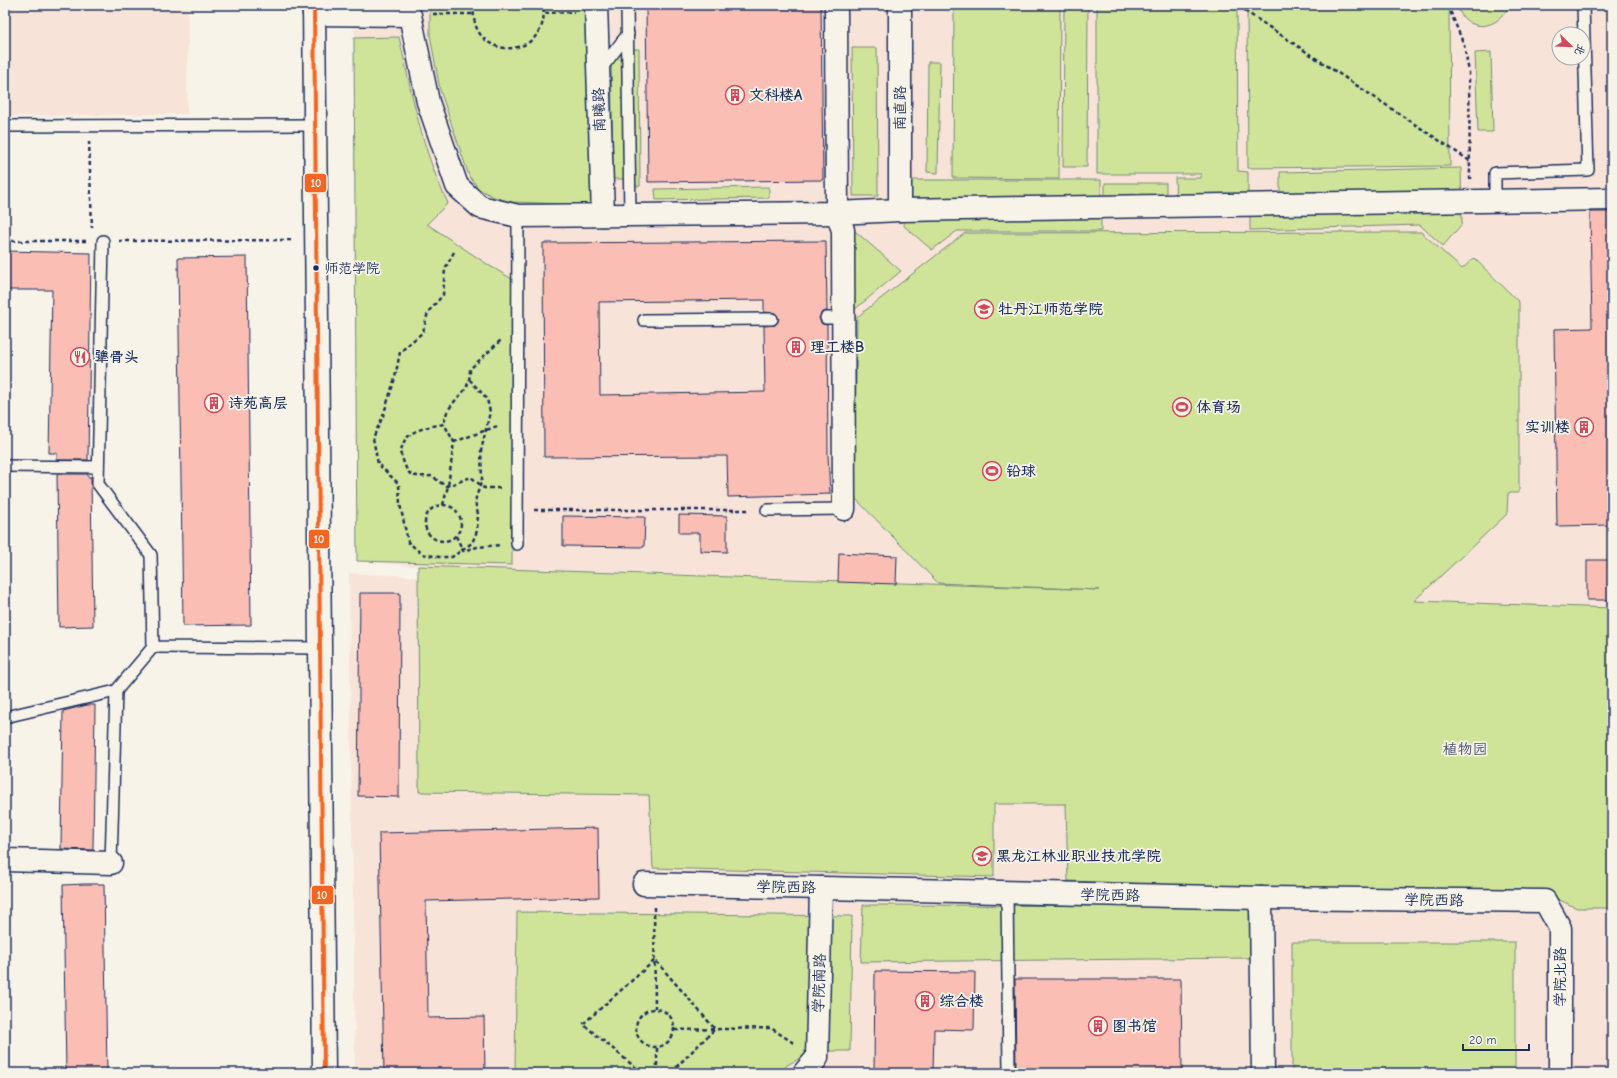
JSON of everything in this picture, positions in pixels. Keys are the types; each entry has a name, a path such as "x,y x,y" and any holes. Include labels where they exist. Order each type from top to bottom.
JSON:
{"street":[{"path":"836,5 837,213 843,230 835,318 844,509"},
{"name":"南直路","path":"900,5 900,210"},
{"name":"南曦路","path":"596,8 603,215"},
{"path":"324,1073 314,10 410,10 428,102 457,186 480,207 518,216 837,213 900,210 1612,199"},
{"path":"5,860 110,863"},
{"name":"学院西路","path":"649,884 1261,898 1545,901 1560,928"},
{"name":"学院南路","path":"810,1066 821,888"},
{"path":"1261,898 1263,1073"},
{"name":"学院北路","path":"1560,928 1560,1073"}],"lane":[{"path":"627,5 630,215"},
{"path":"1495,201 1496,173 1588,170 1583,5"},
{"path":"598,73 628,34"},
{"path":"5,126 315,125"},
{"path":"517,544 518,216"},
{"path":"5,717 116,691 153,647 151,555 98,484 97,241"},
{"path":"644,320 772,319"},
{"path":"5,466 98,467"},
{"path":"768,510 844,509"},
{"path":"153,647 320,648"},
{"path":"110,863 116,691"},
{"path":"1007,893 1009,1073"}],"path":[{"path":"474,5 472,14 475,26 482,37 491,45 503,49 515,48 527,44 536,36 542,25 544,5"},
{"path":"1199,5 1239,7 1247,5"},
{"path":"1239,7 1470,161 1469,72 1464,45 1448,8 1449,5"},
{"path":"544,13 596,8"},
{"path":"410,10 472,14"},
{"path":"89,126 97,241"},
{"path":"5,241 316,240"},
{"path":"454,252 445,269 443,295 428,312 423,332 400,352 395,378 383,416 373,438 378,464 398,484 400,504 408,542 422,554 439,557 452,557 472,543 477,531 478,514 475,501 482,479 480,451 490,412 487,399 470,380"},
{"path":"443,504 448,486 454,442 444,424 448,410 464,392 470,380 470,369 518,326"},
{"path":"454,442 518,418"},
{"path":"444,424 418,430 405,439 400,452 408,473 414,476 432,476 439,482 448,486 471,477 484,488 501,488 517,481"},
{"path":"443,504 459,513 461,525 456,536 445,541 438,541 429,534 426,529 426,518 428,512 438,505 443,504"},
{"path":"517,510 768,510"},
{"path":"456,536 463,550"},
{"path":"463,550 517,544"},
{"path":"649,884 655,960 655,1008"},
{"path":"655,960 715,1029"},
{"path":"642,1073 583,1024 655,960"},
{"path":"655,1008 668,1012 674,1024 675,1030 669,1042 657,1047 651,1046 641,1040 636,1028 639,1017 644,1012 655,1008"},
{"path":"675,1030 771,1028 810,1066"},
{"path":"670,1073 715,1029"},
{"path":"657,1047 657,1073"}],"shaded area":[{"path":"5,5 188,5 187,114 5,116"},
{"name":"牡丹江师范学院","path":"354,5 1612,5 1612,628 534,577 357,561"},
{"name":"黑龙江林业职业技术学院","path":"349,573 1612,638 1612,1073 355,1073"}],"green space":[{"path":"430,5 586,5 592,205 512,202 494,197 479,189 469,176 440,90 430,35"},
{"path":"954,5 1060,5 1059,179 953,178"},
{"path":"1064,5 1088,5 1087,167 1063,167"},
{"path":"1097,5 1237,5 1238,171 1248,172 1248,201 1176,201 1175,178 1201,178 1201,174 1097,174"},
{"path":"1247,5 1449,5 1450,166 1248,168"},
{"path":"1457,5 1509,5 1504,14 1498,20 1482,26 1474,25 1467,21 1461,14"},
{"path":"399,37 424,143 448,203 427,224 512,279 512,565 357,561 354,38"},
{"path":"852,48 877,48 878,196 853,196"},
{"path":"633,49 639,49 640,186 634,186"},
{"path":"623,50 626,179 613,179 611,51"},
{"path":"1491,52 1493,132 1478,132 1475,53"},
{"path":"928,62 940,62 938,173 927,172"},
{"path":"1461,168 1462,224 1443,246 1420,225 1250,230 1250,208 1280,207 1280,172"},
{"path":"904,180 1101,180 1101,231 957,231 932,250 904,226"},
{"path":"1105,183 1166,183 1166,199 1105,199"},
{"path":"769,187 769,198 656,200 655,189"},
{"path":"848,225 901,271 848,315"},
{"name":"植物园","path":"1421,232 1462,269 1474,258 1519,302 1519,493 1508,493 1507,514 1414,601 1612,608 1612,908 1577,908 1555,898 1068,881 1066,804 994,804 994,877 653,868 649,795 419,792 418,566 1100,590 938,583 854,497 857,317 965,233"},
{"path":"863,905 1249,906 1250,958 861,962"},
{"path":"517,912 852,916 850,1051 814,1051 787,1065 782,1073 515,1073"},
{"path":"1292,942 1515,942 1515,1073 1292,1073"}],"building":[{"name":"文科楼A","path":"646,5 821,5 823,180 648,182"},
{"name":"实训楼","path":"1590,212 1612,212 1612,525 1557,526 1554,329 1592,328"},
{"name":"理工楼B","path":"826,241 827,311 822,312 819,318 822,324 827,325 828,454 830,494 728,497 727,456 544,457 543,243","holes":["764,300 764,312 775,313 779,319 775,325 764,326 765,392 600,395 599,302"]},
{"path":"5,251 91,253 88,460 57,460 57,453 49,453 52,290 5,290"},
{"name":"诗苑高层","path":"247,257 251,625 183,626 178,258"},
{"path":"57,474 88,474 88,477 91,477 93,626 59,627"},
{"path":"679,515 727,516 727,552 700,551 700,533 679,533"},
{"path":"563,516 645,517 644,547 563,546"},
{"path":"839,553 897,556 896,584 838,582"},
{"path":"1587,560 1612,560 1612,600 1587,600"},
{"path":"360,593 400,593 399,797 358,796"},
{"path":"87,705 95,705 93,850 61,849 63,711"},
{"path":"598,828 599,897 426,901 428,1018 484,1017 485,1073 384,1073 379,833"},
{"path":"104,884 107,1073 66,1073 63,885"},
{"name":"综合楼","path":"875,971 975,972 974,1030 934,1029 933,1073 874,1073"},
{"name":"图书馆","path":"1015,979 1181,979 1182,1073 1016,1073"}],"transit line":[{"name":"10","path":"314,5 324,1073"}],"place":[{"name":"文科楼A","path":"735,95"},
{"name":"师范学院","path":"316,268"},
{"name":"牡丹江师范学院","path":"984,309"},
{"name":"理工楼B","path":"796,347"},
{"name":"犟骨头","path":"80,357"},
{"name":"诗苑高层","path":"214,403"},
{"name":"体育场","path":"1182,407"},
{"name":"实训楼","path":"1584,427"},
{"name":"铅球","path":"992,471"},
{"name":"黑龙江林业职业技术学院","path":"982,856"},
{"name":"综合楼","path":"925,1001"},
{"name":"图书馆","path":"1098,1026"}]}
